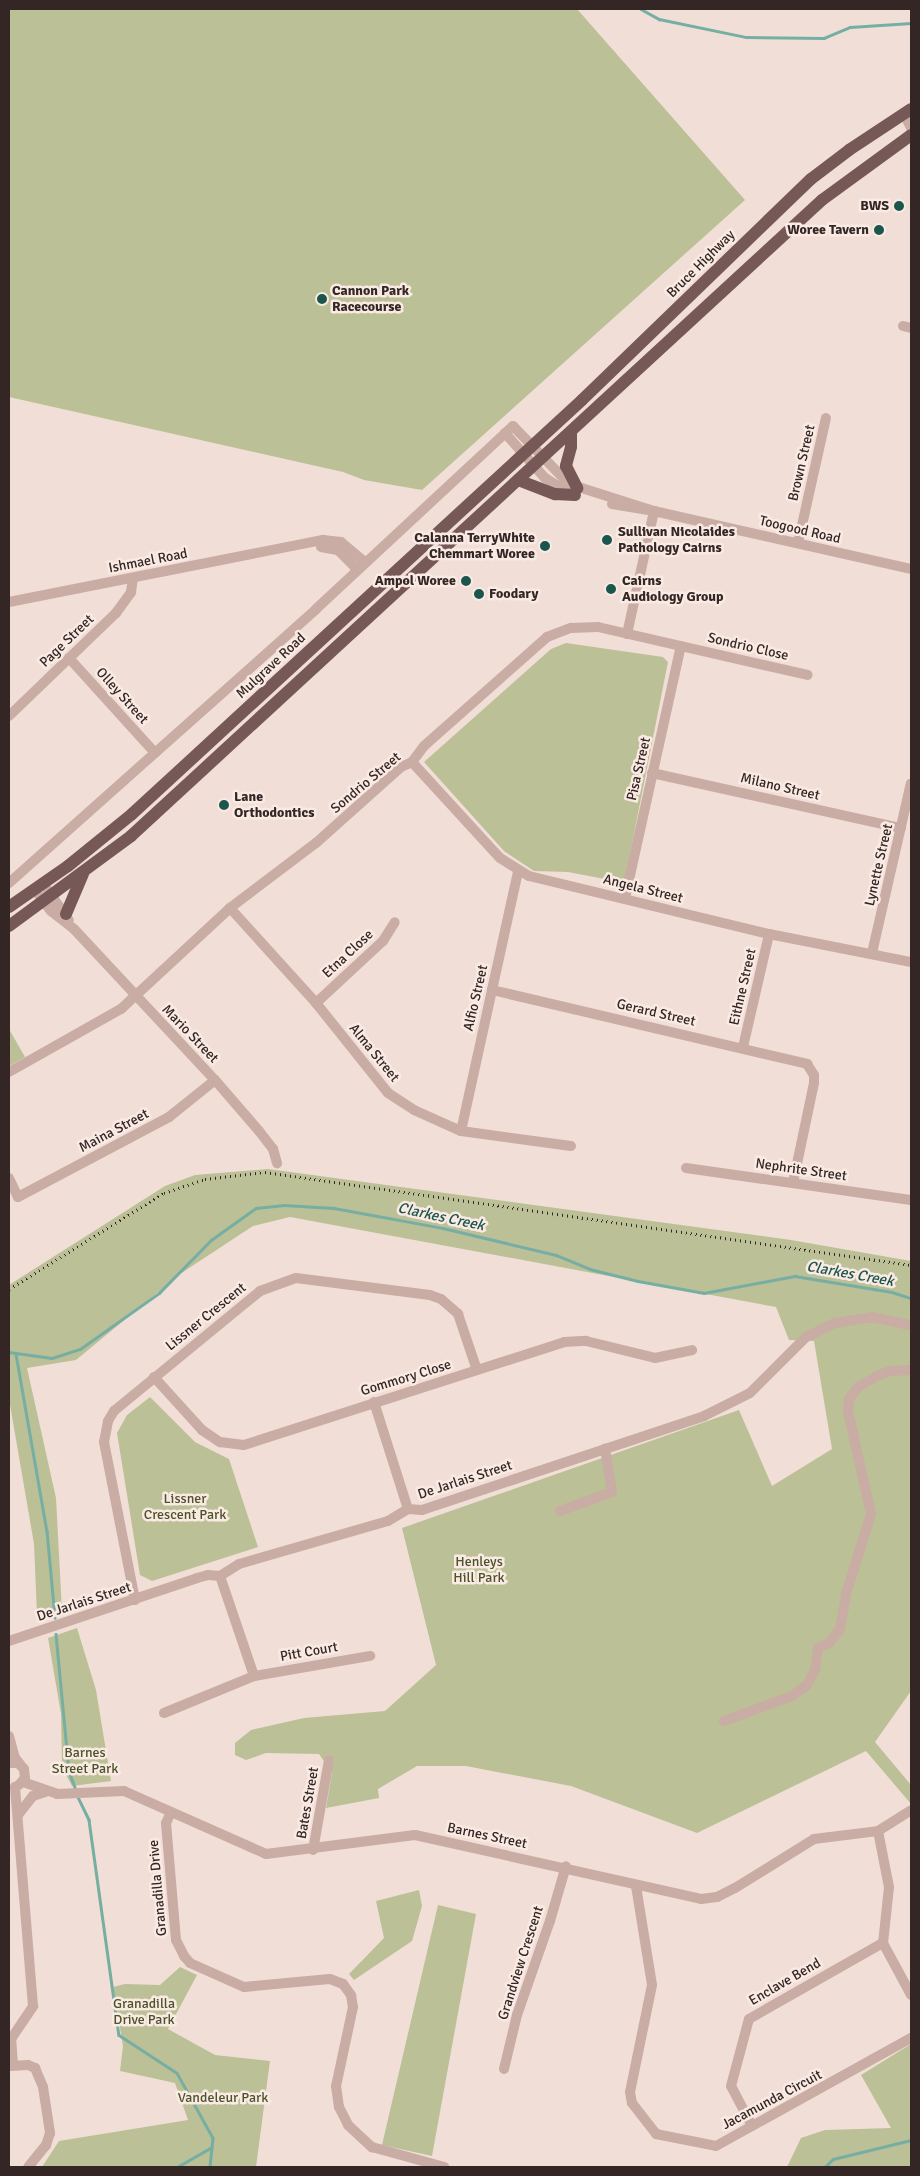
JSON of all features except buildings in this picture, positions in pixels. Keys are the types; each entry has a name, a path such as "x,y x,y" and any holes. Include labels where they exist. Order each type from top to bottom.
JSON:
{"main road":[{"name":"Bruce Highway","path":"528,450 804,185 848,150 908,112"},
{"path":"9,926 82,874 163,807 828,196 911,135"},
{"path":"518,480 555,494 576,491 566,466 571,447 571,432"},
{"name":"Mulgrave Road","path":"9,907 39,887 125,820 528,450"},
{"path":"66,914 82,874"}],"street":[{"path":"908,112 911,128"},
{"name":"Brown Street","path":"798,543 826,418"},
{"name":"Mulgrave Road","path":"9,883 155,753 513,426 528,450"},
{"path":"505,433 528,450"},
{"name":"Toogood Road","path":"528,450 538,462 563,479 576,491 654,511 911,569"},
{"path":"627,634 654,511"},
{"name":"Ishmael Road","path":"9,602 293,548 332,546 360,565"},
{"name":"Page Street","path":"9,716 122,606 131,592 134,578"},
{"name":"Sondrio Street","path":"9,1072 110,1017 136,996 230,908 316,843 402,767 412,762 424,746 547,637 580,627 627,634 681,646"},
{"name":"Sondrio Close","path":"681,646 808,675"},
{"name":"Pisa Street","path":"625,898 681,646"},
{"name":"Olley Street","path":"69,658 155,753"},
{"name":"Angela Street","path":"412,762 500,858 518,872 769,934 911,962"},
{"name":"Milano Street","path":"652,772 901,828"},
{"name":"Lynette Street","path":"872,953 911,783"},
{"name":"Alfio Street","path":"461,1131 518,872"},
{"name":"Mario Street","path":"39,887 74,930 215,1080 260,1131 273,1149 277,1163"},
{"name":"Mario Street","path":"48,900 66,914 74,930"},
{"name":"Alma Street","path":"230,908 316,1002 388,1093 414,1110 461,1131 571,1146"},
{"name":"Etna Close","path":"316,1002 383,941 395,922"},
{"name":"Eithne Street","path":"743,1047 769,934"},
{"name":"Gerard Street","path":"492,990 801,1061 811,1069 814,1083 793,1182"},
{"name":"Maina Street","path":"9,1178 18,1197 169,1117 215,1080"},
{"name":"Nephrite Street","path":"686,1168 911,1197"},
{"name":"Lissner Crescent","path":"135,1600 104,1442 105,1431 114,1411 260,1292 296,1278 430,1295 441,1299 458,1314 477,1370"},
{"name":"De Jarlais Street","path":"9,1641 208,1574 220,1576 239,1564 388,1521 408,1509 422,1510 704,1416 738,1400 761,1384 801,1342 835,1323 872,1317 911,1325"},
{"name":"Gommory Close","path":"154,1377 202,1430 220,1442 244,1445 374,1402 575,1341 655,1358 692,1350"},
{"path":"724,1721 792,1696 807,1686 815,1670 818,1648 830,1643 840,1629 846,1594 871,1514 848,1411 849,1399 858,1387 879,1375 890,1371 911,1370"},
{"path":"374,1402 408,1509"},
{"path":"560,1511 612,1492 605,1449"},
{"path":"220,1576 254,1676"},
{"name":"Pitt Court","path":"164,1713 254,1676 370,1656"},
{"path":"9,1736 14,1758 20,1764 25,1774 16,1785 33,2006 11,2039 11,2066 35,2068 41,2078 50,2133 46,2145 28,2167"},
{"name":"Bates Street","path":"314,1850 329,1760"},
{"path":"9,1763 20,1764"},
{"name":"Barnes Street","path":"16,1785 65,1795 124,1791 266,1854 314,1850 416,1835 566,1866 686,1898 717,1896 814,1839 878,1832 911,1810"},
{"path":"18,1815 33,1796 45,1792"},
{"name":"Granadilla Drive","path":"171,1812 166,1823 176,1940 190,1963 244,1987 330,1979 342,1984 351,1995 353,2006 336,2086 340,2107 348,2125 372,2147 444,2167"},
{"path":"878,1832 889,1888 883,1943 911,1995"},
{"name":"Grandview Crescent","path":"504,2069 517,2015 550,1921 566,1866"},
{"name":"Jacamunda Circuit","path":"636,1886 652,1985 630,2092 632,2103 656,2134 716,2146 911,2038"},
{"name":"Enclave Bend","path":"752,2126 731,2086 748,2019 883,1943"}],"green space":[{"name":"Cannon Park Racecourse","path":"9,9 577,9 745,200 422,490 364,480 343,472 9,397"},
{"path":"566,643 663,657 668,662 625,879 615,881 568,872 534,871 504,851 424,762 551,649"},
{"path":"9,1029 25,1057 9,1066"},
{"name":"Henleys Hill Park","path":"268,1169 791,1240 911,1261 911,1691 875,1742 911,1785 911,1804 866,1751 697,1833 571,1786 466,1766 417,1766 378,1789 379,1798 326,1808 332,1773 319,1754 266,1753 246,1760 235,1755 235,1743 251,1730 304,1718 385,1711 436,1665 402,1528 739,1410 772,1486 832,1449 814,1341 789,1340 776,1307 290,1217 253,1226 180,1274 76,1360 27,1368 56,1498 62,1611 37,1615 34,1544 9,1399 9,1285 165,1186 195,1175"},
{"name":"Lissner Crescent Park","path":"150,1397 195,1442 229,1459 258,1547 152,1581 140,1575 117,1433 127,1415"},
{"name":"Barnes Street Park","path":"77,1628 96,1690 111,1781 72,1786 62,1767 61,1714 48,1638"},
{"path":"419,1890 422,1906 412,1941 354,1980 349,1974 384,1938 376,1901"},
{"path":"438,1905 476,1914 432,2156 382,2145"},
{"name":"Vandeleur Park","path":"180,1967 197,1975 168,2029 215,2055 270,2061 256,2167 42,2167 59,2141 188,2120 175,2083 120,2071 123,2046 113,1987 125,1984 160,1985"},
{"path":"911,2044 911,2167 787,2167 801,2138 825,2130 891,2128 861,2075"}],"waterway":[{"path":"641,9 659,19 746,37 824,38 850,27 911,23"},
{"name":"Clarkes Creek","path":"9,1352 52,1358 80,1349 159,1293 211,1240 256,1208 284,1205 334,1208 443,1228 556,1255 590,1269 638,1281 704,1293 795,1276 892,1292 911,1298"},
{"path":"16,1354 47,1531 55,1618"},
{"path":"56,1634 69,1771 76,1790"},
{"path":"77,1795 89,1820 119,2035 177,2073 213,2138 210,2167"},
{"name":"Clarkes Creek","path":"825,2167 833,2159 911,2140"},
{"path":"177,2167 212,2147"}],"railway":[{"path":"9,1289 164,1193 205,1179 265,1172 911,1265"}],"place":[{"name":"BWS","path":"899,206"},
{"name":"Woree Tavern","path":"879,230"},
{"name":"Cannon Park Racecourse","path":"322,299"},
{"name":"Sullivan Nicolaides Pathology Cairns","path":"607,540"},
{"name":"Calanna TerryWhite Chemmart Woree","path":"545,546"},
{"name":"Ampol Woree","path":"466,581"},
{"name":"Cairns Audiology Group","path":"611,589"},
{"name":"Foodary","path":"479,594"},
{"name":"Lane Orthodontics","path":"224,805"}],"park label":[{"name":"Granadilla Drive Park","path":"144,2012"}]}
